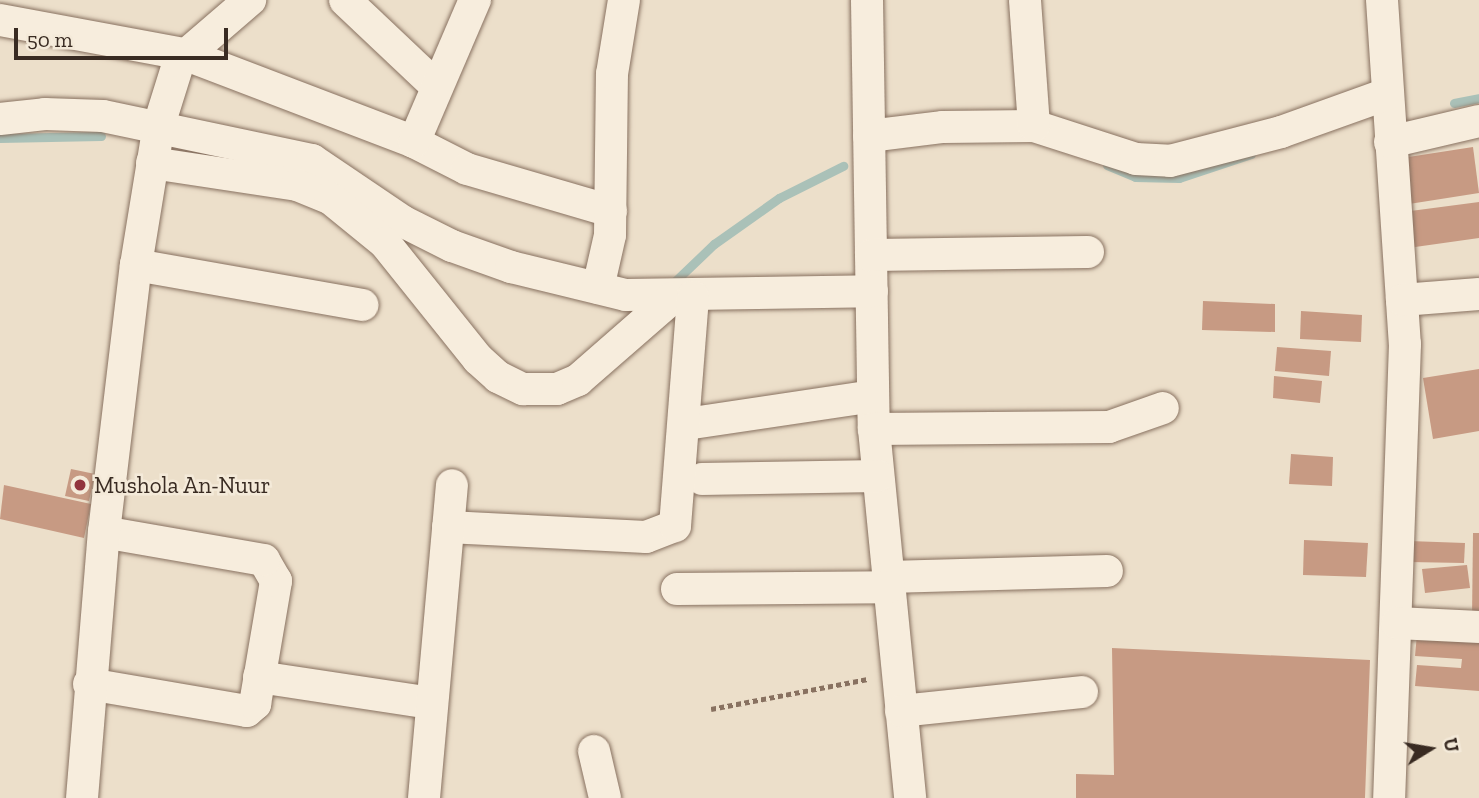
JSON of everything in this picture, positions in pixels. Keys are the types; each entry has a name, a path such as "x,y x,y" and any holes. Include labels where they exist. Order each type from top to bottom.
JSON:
{"street":[{"path":"82,798 89,684 104,532 136,265 159,125 174,73 184,54 250,0"},
{"path":"345,0 436,86"},
{"path":"414,142 475,0"},
{"path":"612,292 612,74 624,0"},
{"path":"867,0 874,429 910,798"},
{"path":"1025,0 1034,126"},
{"path":"1382,0 1402,300 1405,420 1389,798"},
{"path":"0,20 184,54 414,142 467,169 611,211"},
{"path":"869,136 943,127 1034,126 1136,159 1170,161 1281,132 1387,94"},
{"path":"0,119 88,114 159,125 323,164 402,221 452,246 612,292 678,298 872,292"},
{"path":"1390,142 1479,121"},
{"path":"152,163 297,185 330,198 385,243 478,359 498,377 523,388 557,390 578,380 678,298"},
{"path":"871,255 1088,252"},
{"path":"136,265 362,305"},
{"path":"1402,300 1479,294"},
{"path":"448,527 659,534 678,520 686,424 678,298"},
{"path":"686,424 873,396"},
{"path":"874,429 1109,427 1163,408"},
{"path":"702,479 878,476"},
{"path":"424,798 430,704 452,485"},
{"path":"89,684 239,713 255,704 276,581 272,567 264,560 104,532"},
{"path":"677,589 1107,571"},
{"path":"1397,623 1479,627"},
{"path":"259,677 430,704"},
{"path":"901,710 1082,692"},
{"path":"594,751 605,798"}],"path":[{"path":"710,709 897,674"}],"building":[{"path":"1473,147 1479,193 1409,204 1402,158"},
{"path":"1479,202 1479,238 1408,248 1403,212"},
{"path":"1203,301 1275,304 1275,332 1202,330"},
{"path":"1301,311 1362,315 1361,342 1300,339"},
{"path":"1277,347 1331,351 1329,376 1275,371"},
{"path":"1479,369 1479,431 1433,439 1423,378"},
{"path":"1274,376 1322,381 1320,403 1273,398"},
{"path":"1291,454 1333,457 1332,486 1289,484"},
{"name":"Mushola An-Nuur","path":"71,469 95,474 89,501 65,496"},
{"path":"4,485 91,504 84,538 0,519"},
{"path":"1473,533 1479,533 1479,619 1472,619"},
{"path":"1304,540 1368,543 1366,577 1303,575"},
{"path":"1409,541 1465,543 1464,563 1409,562"},
{"path":"1467,565 1470,588 1425,593 1422,569"},
{"path":"1417,634 1479,638 1479,691 1415,686 1417,665 1461,668 1462,659 1415,656"},
{"path":"1112,648 1370,660 1365,798 1076,798 1076,774 1114,775"}],"waterway":[{"path":"1454,103 1479,98"},
{"path":"0,138 101,136"},
{"path":"1107,165 1135,177 1179,178 1251,154"},
{"path":"670,286 714,244 779,198 843,166"}],"place":[{"name":"Mushola An-Nuur","path":"80,485"}]}
